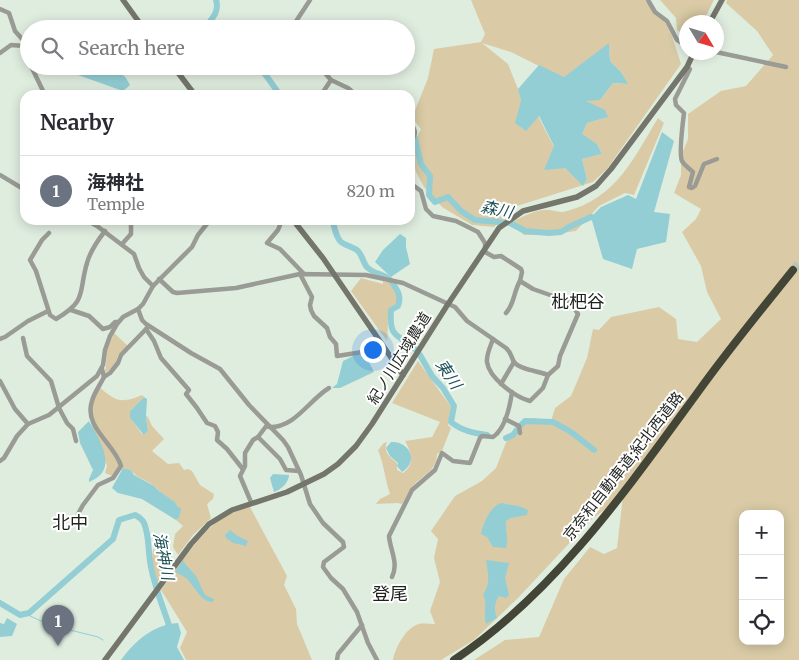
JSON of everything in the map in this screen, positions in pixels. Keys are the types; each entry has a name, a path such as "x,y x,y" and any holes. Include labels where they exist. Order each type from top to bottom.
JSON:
{"highway":[{"name":"京奈和自動車道;紀北西道路","path":"454,660 489,634 537,592 565,562 645,464 755,316 793,270"}],"street":[{"path":"123,0 137,20"},
{"path":"297,20 310,0"},
{"path":"648,0 655,12 667,21 679,41"},
{"path":"714,15 722,0"},
{"path":"0,9 8,13 15,31 20,36"},
{"path":"0,53 10,45 20,46"},
{"path":"724,54 786,67"},
{"name":"紀ノ川広域農道","path":"105,660 191,544 209,524 232,510 251,502 287,492 324,474 338,464 356,446 404,375 484,248 499,228 523,211 577,197 596,186 611,169 690,60"},
{"path":"687,67 690,68 675,99 676,105 684,113 682,125 683,139 680,152 682,161 693,172 689,187 695,186 704,164 717,159"},
{"path":"35,75 42,90"},
{"path":"180,75 191,90"},
{"path":"327,75 331,80 350,90"},
{"path":"324,90 331,80"},
{"path":"0,174 20,187"},
{"path":"415,186 420,190 426,209 433,216 452,220 475,230 484,241 485,252 494,257 501,256 521,269 520,281 514,291 513,305 506,313"},
{"path":"95,225 134,254 144,277 153,286"},
{"path":"122,244 131,234 131,225"},
{"path":"0,461 4,458 17,436 28,424 50,415 98,376 102,369 110,336 118,322 122,317 138,309 143,304 153,286 192,247 206,225"},
{"path":"280,225 267,242 280,249 302,274 312,297 311,310 314,316 327,328 330,337 336,344 337,356 369,351 378,354 385,348"},
{"path":"297,225 334,274 404,375"},
{"path":"49,233 42,240 30,260 36,271 48,311 56,319 71,310 82,291 87,261 105,231"},
{"path":"160,279 173,292 177,293 236,288 302,274 366,275 392,280 455,307 467,321 510,352 514,362 525,369 536,370 548,375"},
{"path":"493,338 487,362 501,384 530,402 543,388 548,375 558,366 560,356 578,314 570,302 532,289 520,281"},
{"path":"138,309 161,358 189,390 186,394 198,408 206,423 215,426 218,432 217,440 242,468"},
{"path":"71,310 89,316 103,328 110,327 115,322 118,322"},
{"path":"0,339 48,311"},
{"path":"78,514 98,485 113,478 121,466 100,435 90,413 91,402 104,377 110,373 121,356 147,328"},
{"path":"147,328 220,369 249,406 288,446 310,504 323,523 343,542 344,547 324,562 323,567 331,578 343,588 357,612 368,643 377,660"},
{"path":"23,338 27,356 51,381 59,408 67,423 73,429 76,441"},
{"path":"501,384 514,362"},
{"path":"102,369 104,377"},
{"path":"0,382 15,409 28,424"},
{"path":"268,426 280,427 294,419 310,403 330,388"},
{"path":"392,577 395,564 389,536 412,490 435,470 442,453 453,461 470,464 480,438 482,436 496,436 510,411 512,392"},
{"path":"505,419 519,426 520,433"},
{"path":"251,502 240,476 248,447 268,426"},
{"path":"258,437 280,459 286,470 291,472 299,471"},
{"path":"337,660 338,654 362,626"}],"shaded area":[{"path":"471,0 645,0 664,20 672,36 681,64 607,169 593,182 514,207 494,227 472,225 442,207 424,187 416,172 415,140 421,129 415,122 415,110 428,78 434,49 481,42 485,34","holes":["482,43 511,52 563,78 609,44 610,61 621,72 627,84 613,83 600,100 585,100 607,117 587,123 581,135 597,144 602,154 582,159 587,179 583,185 565,168 538,116 521,101 508,64"]},
{"path":"660,0 714,0 706,15 679,15 679,31 677,30 676,18"},
{"path":"727,0 799,0 799,660 474,660 505,640 539,637 564,579 590,547 604,554 617,548 623,496 591,520 518,598 474,640 441,660 393,660 399,644 410,629 419,624 435,624 430,611 440,582 434,558 438,539 431,531 455,496 482,481 496,468 507,440 522,425 532,418 551,421 555,408 571,396 587,358 593,329 599,330 611,317 659,307 676,319 678,339 697,342 721,319 707,292 701,266 682,232 696,219 701,209 674,193 681,175 681,156 688,139 688,114 721,91 746,86 773,55 757,31 726,3"},
{"path":"658,118 664,123 634,195 625,193 599,206 576,231 547,235 524,235 512,222 528,214 540,211 567,211 599,197 622,175 632,162"},
{"path":"361,278 383,284 383,281 388,282 397,293 397,303 389,310 387,341 351,291"},
{"path":"114,333 128,346 118,355 116,363 105,374 107,350"},
{"path":"418,361 451,407 448,425 451,428 442,451 437,454 432,469 412,487 402,504 376,504 380,499 390,494 378,450 387,442 387,451 397,463 397,470 403,473 410,466 411,462 409,449 405,441 432,437 440,422 392,403"},
{"path":"100,388 119,400 129,400 142,395 144,397 130,411 130,418 142,434 145,434 148,431 146,416 148,417 152,426 164,439 152,451 168,464 179,463 184,470 192,471 200,485 214,494 213,499 207,504 211,518 193,535 178,555 173,547 175,534 183,526 176,520 179,518 175,502 131,470 123,468 112,476 105,473 107,466 92,427 91,418 94,398"},
{"path":"250,507 287,576 284,585 296,609 297,624 312,660 186,660 180,648 187,632 161,590 190,550 207,531 227,515"},
{"path":"153,549 172,562 157,583 152,559"}],"water":[{"path":"609,43 610,61 621,72 628,84 613,83 600,100 586,101 605,110 608,117 587,123 582,134 597,144 602,154 582,159 587,179 583,186 565,168 544,170 554,146 539,116 526,131 515,123 521,101 518,89 539,65 564,77"},
{"path":"78,75 123,75 130,85 124,90"},
{"path":"662,132 674,141 654,212 670,214 666,242 637,249 632,269 603,259 591,217 601,207 628,195 636,199"},
{"path":"400,234 406,238 410,264 391,277 375,262 383,250"},
{"path":"359,354 366,356 374,372 340,388 332,388 337,384 343,361"},
{"path":"144,397 147,399 146,416 148,431 143,434 130,418 130,411"},
{"path":"89,421 102,446 106,463 104,470 98,477 89,482 93,470 80,443 78,432"},
{"path":"391,442 403,445 410,452 410,463 402,472 397,466 398,463 390,456 386,448"},
{"path":"123,468 131,470 134,475 154,486 175,502 181,509 179,518 176,520 142,499 118,493 112,488"},
{"path":"273,474 289,475 284,485 274,492 270,478"},
{"path":"501,503 528,510 527,515 511,518 506,521 506,548 493,547 487,537 481,534 488,516"},
{"path":"230,530 248,541 246,546 233,543 226,538 225,535"},
{"path":"183,560 196,576 205,595 214,599 213,602 205,599 186,578 175,572"},
{"path":"486,560 509,563 505,578 509,595 506,598 499,596 495,607 497,618 486,624 483,595 488,583"},
{"path":"7,618 17,624 12,636 0,637 0,623 4,624"},
{"path":"178,623 181,633 177,647 184,660 121,660 139,640 153,630"}],"waterway":[{"name":"森川","path":"211,20 217,8 216,0"},
{"name":"森川","path":"266,75 276,90"},
{"name":"森川","path":"415,139 421,164 430,176 429,195 435,202 448,197 461,211 475,220 510,223 525,231 549,233 561,232 591,217 599,219"},
{"name":"東川","path":"333,225 341,242 358,251 370,270 389,279"},
{"name":"東川","path":"391,281 399,296 398,306 391,310 391,326 399,337 415,349"},
{"name":"東川","path":"420,355 432,376 443,388 454,406 451,422 464,430 487,435"},
{"name":"東川","path":"520,426 525,421 553,422 571,432 594,450"},
{"name":"東川","path":"506,438 513,435 519,427"},
{"name":"海神川","path":"0,603 20,615 29,613 113,539 119,520 135,515 142,520 146,528 153,577 169,625 164,631"},
{"path":"29,613 30,616 50,625 98,637 103,640"}],"tunnel":[{"path":"793,270 799,263"}],"place":[{"name":"海神社","path":"58,646"}],"district":[{"name":"枇杷谷","path":"578,301"},
{"name":"北中","path":"70,522"},
{"name":"登尾","path":"390,593"}]}
